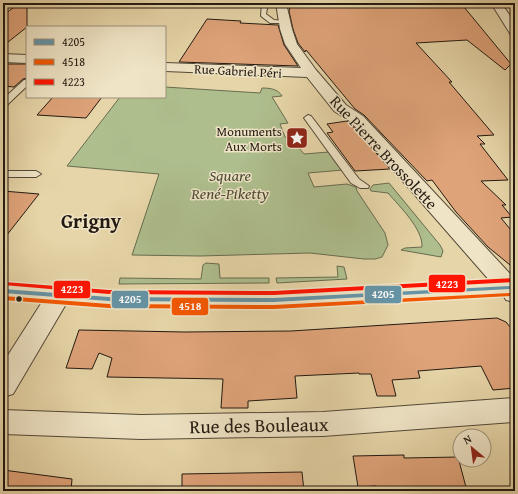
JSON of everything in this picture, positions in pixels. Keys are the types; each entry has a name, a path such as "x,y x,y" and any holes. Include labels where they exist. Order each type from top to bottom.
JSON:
{"street":[{"name":"Rue Pierre Brossolette","path":"281,3 284,22 291,44 311,73 340,108 357,119 460,234 513,290"},
{"path":"496,3 512,22 515,32"},
{"path":"3,58 26,59"},
{"name":"Rue Gabriel Péri","path":"166,67 311,73"},
{"path":"3,292 109,299 274,300 451,290 513,290"},
{"path":"3,386 58,296"},
{"name":"Rue des Bouleaux","path":"3,422 140,427 323,424 515,410"}],"lane":[{"path":"265,3 263,15 272,22 284,22"},
{"path":"3,104 26,83"},
{"path":"308,118 355,181 364,186"},
{"path":"3,174 36,174"}],"green space":[{"name":"Square René-Piketty","path":"166,87 260,93 262,88 274,89 282,96 272,97 288,123 280,124 285,137 295,143 304,154 329,152 343,170 308,173 314,187 347,184 356,187 357,191 385,233 388,245 382,257 375,259 310,253 200,256 132,255 159,174 67,166 119,98 166,98"},
{"path":"389,183 440,245 443,251 441,257 401,250 405,248 422,247 421,240 419,233 410,218 388,193 371,191 370,189 373,185"},
{"path":"206,263 219,264 220,278 269,278 269,283 119,284 120,278 201,279 203,265"},
{"path":"337,266 344,267 347,279 277,283 276,278 338,277"}],"building":[{"path":"20,3 27,3 26,28 3,46 3,15"},
{"path":"291,3 378,3 378,7 464,7 511,64 505,70 467,40 416,43 452,82 449,82 494,135 477,136 485,144 480,144 508,180 481,181 506,205 502,205 512,217 501,218 515,235 515,269 488,247 456,212 432,180 427,181 364,115 355,109 306,50 305,52 298,43 293,29 289,11"},
{"path":"207,19 241,21 240,23 278,25 284,45 298,66 179,62"},
{"path":"3,64 26,64 26,78 14,87 3,86"},
{"path":"52,98 101,98 86,118 37,115"},
{"path":"347,121 390,169 355,171 327,133 333,132 327,124"},
{"path":"3,191 39,194 3,240"},
{"path":"497,318 506,322 515,333 515,388 493,390 481,366 418,371 420,378 392,380 396,396 377,396 371,374 359,373 295,376 297,398 248,401 248,408 221,408 223,379 107,377 112,358 99,353 92,369 66,368 79,330 185,332 291,331"},
{"path":"404,455 404,458 452,457 452,468 461,468 467,491 377,491 376,486 358,487 353,456"},
{"path":"3,470 72,479 71,491 3,491"},
{"path":"302,472 304,491 182,491 182,474"}],"transit line":[{"name":"4223","path":"4,284 109,292 274,293 515,280"},
{"name":"4205","path":"3,291 109,299 274,300 510,288"},
{"name":"4518","path":"3,298 109,306 274,307 510,295"}],"place":[{"name":"Monuments Aux Morts","path":"297,138"}],"district":[{"name":"Grigny","path":"91,220"}]}
